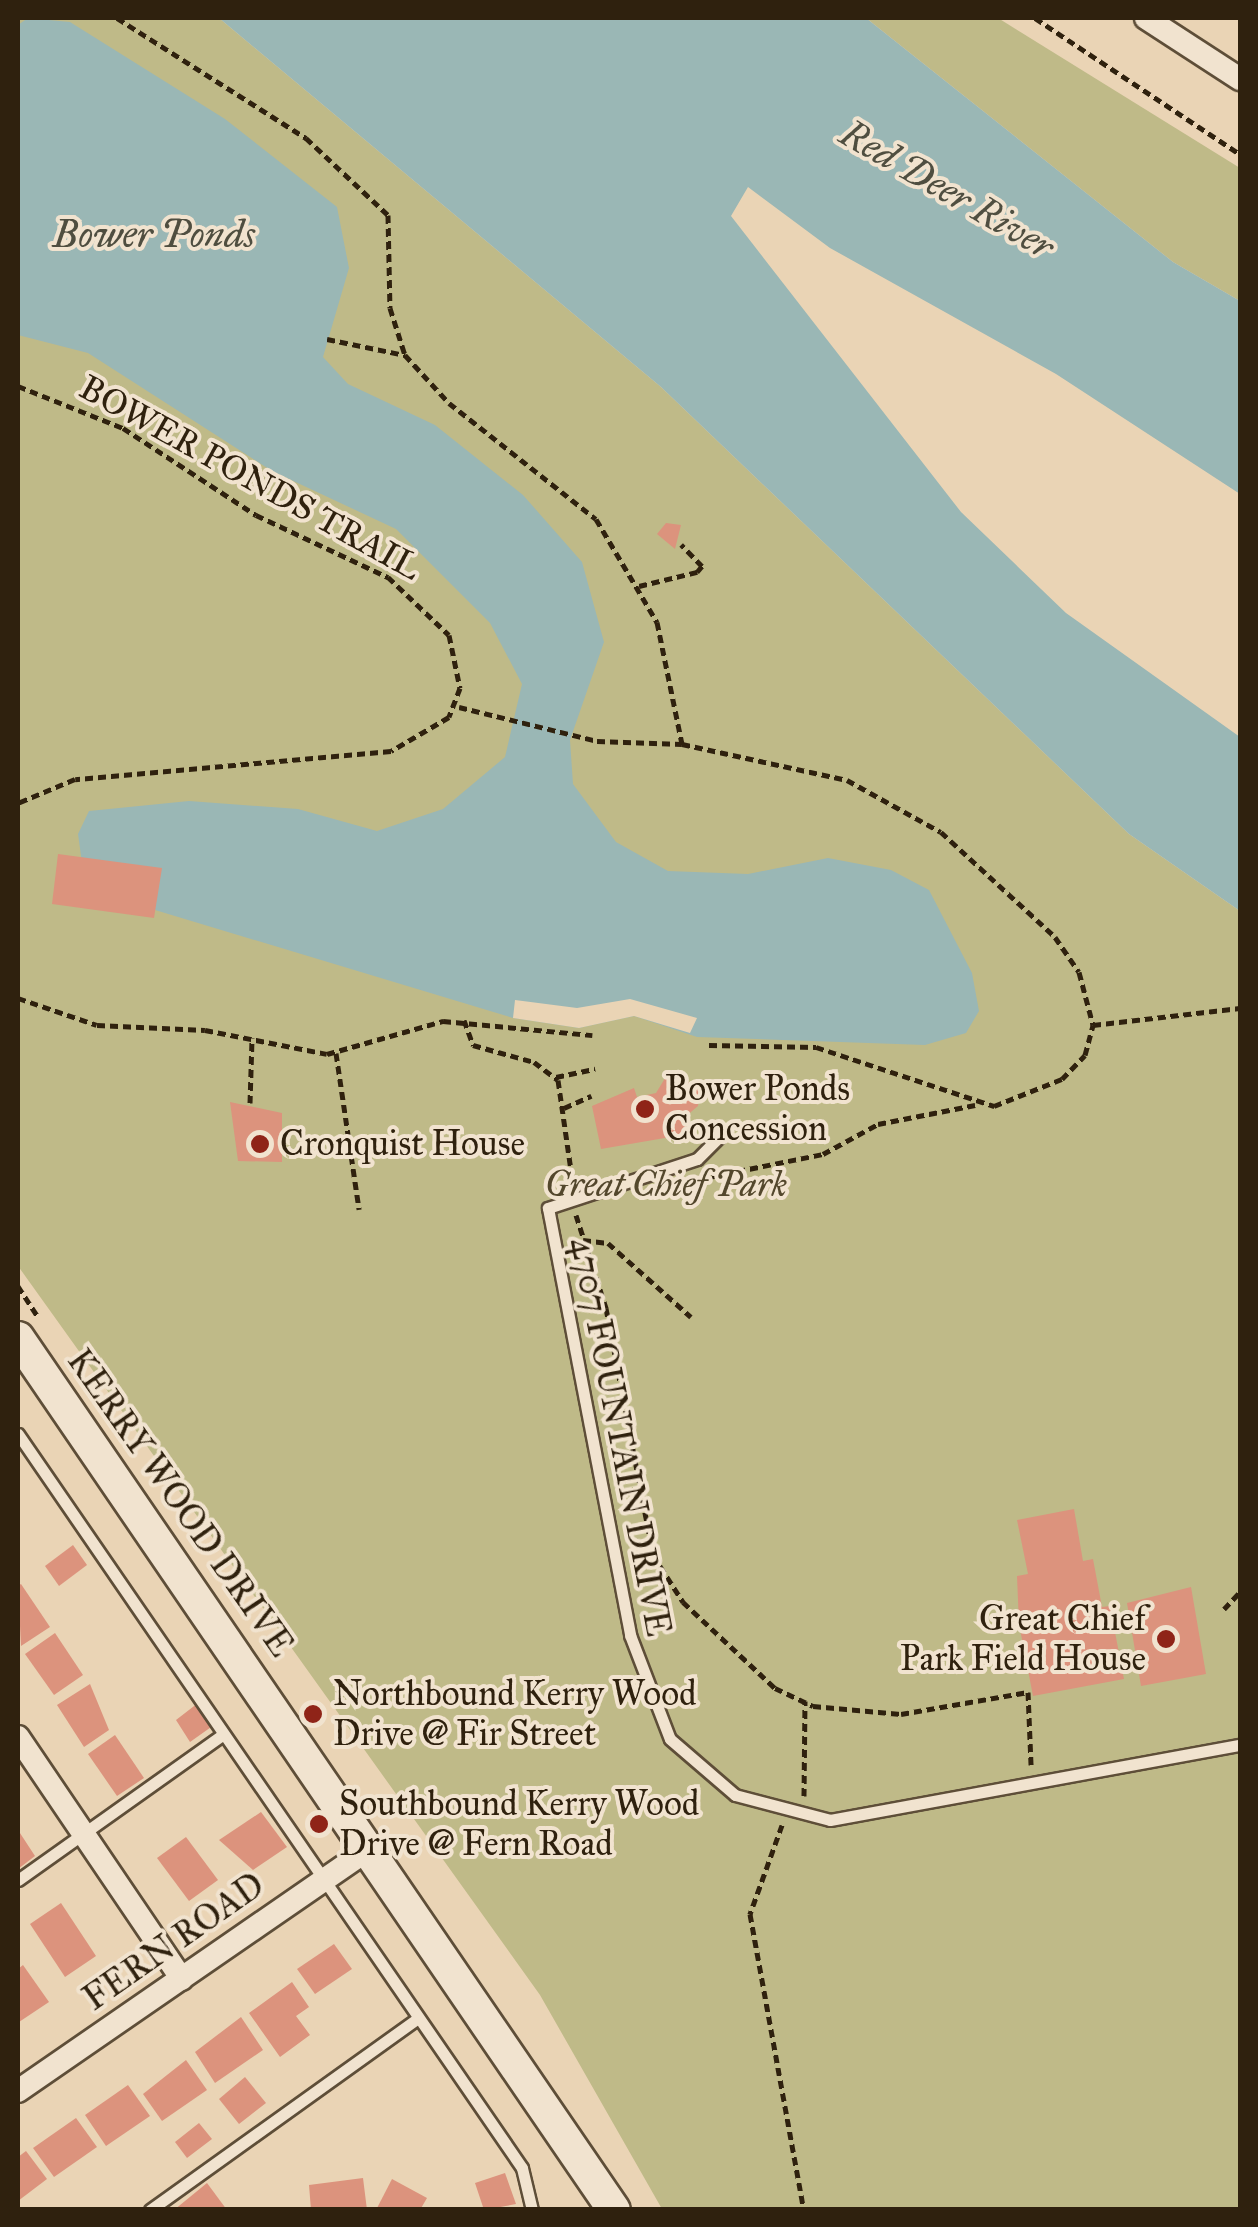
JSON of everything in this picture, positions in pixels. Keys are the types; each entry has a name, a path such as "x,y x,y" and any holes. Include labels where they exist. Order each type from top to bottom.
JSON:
{"street":[{"path":"1146,18 1240,79"},
{"name":"KERRY WOOD DRIVE","path":"18,1338 614,2210"},
{"path":"18,1737 182,1979"},
{"name":"FERN ROAD","path":"18,2092 369,1849"}],"lane":[{"name":"4707 FOUNTAIN DRIVE","path":"721,1135 698,1159 548,1208 644,1685 670,1738 698,1767 735,1795 789,1814 842,1819 1240,1745"},
{"path":"18,1434 522,2168 532,2210"},
{"path":"18,1880 222,1735"},
{"path":"150,2210 418,2018"}],"path":[{"path":"118,18 306,138 388,215 390,308 405,356 449,403 582,502 638,586 665,647 682,744"},
{"path":"1035,18 1240,154"},
{"path":"326,339 405,356"},
{"name":"BOWER PONDS TRAIL","path":"18,386 122,428 256,515 400,586 449,635 459,707"},
{"path":"638,586 697,572 702,566 682,544"},
{"path":"18,803 94,776 391,751 459,707 583,738 682,744 847,780 940,832 1054,937 1079,972 1093,1025 1085,1055 1062,1079 1027,1098 878,1124 830,1152 742,1175 641,1180"},
{"path":"18,998 97,1025 252,1038 336,1053 464,1020 592,1035"},
{"path":"1093,1025 1240,1008"},
{"path":"464,1020 473,1045 556,1077 594,1070"},
{"path":"250,1103 252,1038"},
{"path":"709,1045 816,1047 978,1104"},
{"path":"336,1053 358,1208"},
{"path":"556,1077 564,1108 574,1202 582,1240 606,1308 653,1555 683,1602 775,1688 805,1701 878,1716 1028,1692 1034,1784"},
{"path":"564,1108 591,1096"},
{"path":"582,1240 608,1244 691,1317"},
{"path":"1224,1609 1240,1592"},
{"path":"804,2210 750,1914 789,1814 809,1787 805,1701"}],"green space":[{"name":"Great Chief Park","path":"18,18 219,18 661,387 1129,834 1240,911 1240,2209 662,2209 540,1995 18,1266"},
{"path":"866,18 998,18 1240,168 1240,301 1173,262"}],"water":[{"name":"Bower Ponds","path":"28,18 70,22 225,119 337,207 349,268 323,357 348,384 435,425 523,495 582,562 604,642 570,740 573,784 616,842 668,871 748,874 828,858 891,870 929,890 972,973 979,1011 966,1033 925,1045 697,1037 634,1016 579,1028 513,1018 112,897 82,863 78,834 89,811 189,801 298,809 377,831 443,809 505,757 522,684 490,623 396,529 272,471 88,353 18,335 18,25"},
{"name":"Red Deer River","path":"219,18 866,18 1173,262 1240,301 1240,494 1056,374 830,248 748,187 731,216 961,512 1066,613 1240,737 1240,911 1129,834 661,387"}],"pier":[{"path":"630,999 697,1018 690,1033 634,1016 579,1028 513,1018 515,1000 577,1008"}],"building":[{"path":"666,523 681,525 675,549 657,534"},
{"path":"58,854 162,868 154,918 52,904"},
{"name":"Bower Ponds Concession","path":"667,1075 700,1086 698,1106 685,1117 688,1134 601,1149 592,1106 634,1088 637,1097 656,1093"},
{"name":"Cronquist House","path":"230,1102 282,1113 282,1162 238,1161"},
{"path":"1074,1509 1083,1561 1093,1559 1102,1607 1110,1606 1124,1679 1033,1696 1019,1624 1017,1576 1028,1574 1017,1520"},
{"path":"73,1545 87,1565 59,1586 45,1566"},
{"path":"21,1584 50,1627 21,1646 18,1586"},
{"name":"Great Chief Park Field House","path":"1191,1587 1206,1674 1141,1686 1127,1603"},
{"path":"55,1633 83,1675 54,1695 25,1654"},
{"path":"90,1684 109,1730 84,1747 57,1705"},
{"path":"198,1703 214,1725 190,1742 176,1720"},
{"path":"115,1735 144,1778 117,1796 88,1754"},
{"path":"261,1812 287,1847 253,1870 219,1840"},
{"path":"18,1830 35,1856 18,1869"},
{"path":"186,1837 218,1880 189,1901 157,1858"},
{"path":"61,1903 96,1956 65,1977 30,1924"},
{"path":"334,1944 352,1969 315,1994 297,1969"},
{"path":"23,1965 49,2002 19,2022 18,1969"},
{"path":"292,1982 309,2007 296,2016 310,2035 280,2057 249,2013"},
{"path":"241,2017 263,2050 215,2083 195,2052"},
{"path":"186,2060 207,2090 162,2121 143,2094"},
{"path":"245,2077 266,2103 239,2124 219,2099"},
{"path":"128,2085 150,2116 106,2146 85,2115"},
{"path":"76,2118 97,2147 54,2177 33,2148"},
{"path":"199,2123 212,2139 187,2158 175,2142"},
{"path":"26,2151 47,2179 18,2201 18,2157"},
{"path":"505,2173 516,2204 484,2210 475,2183"},
{"path":"363,2178 367,2210 311,2210 309,2185"},
{"path":"392,2179 427,2198 420,2210 376,2210"},
{"path":"207,2183 227,2210 174,2210"}],"place":[{"name":"Bower Ponds Concession","path":"645,1109"},
{"name":"Cronquist House","path":"260,1144"},
{"name":"Great Chief Park Field House","path":"1166,1639"},
{"name":"Northbound Kerry Wood Drive @ Fir Street","path":"313,1714"},
{"name":"Southbound Kerry Wood Drive @ Fern Road","path":"319,1824"}]}
